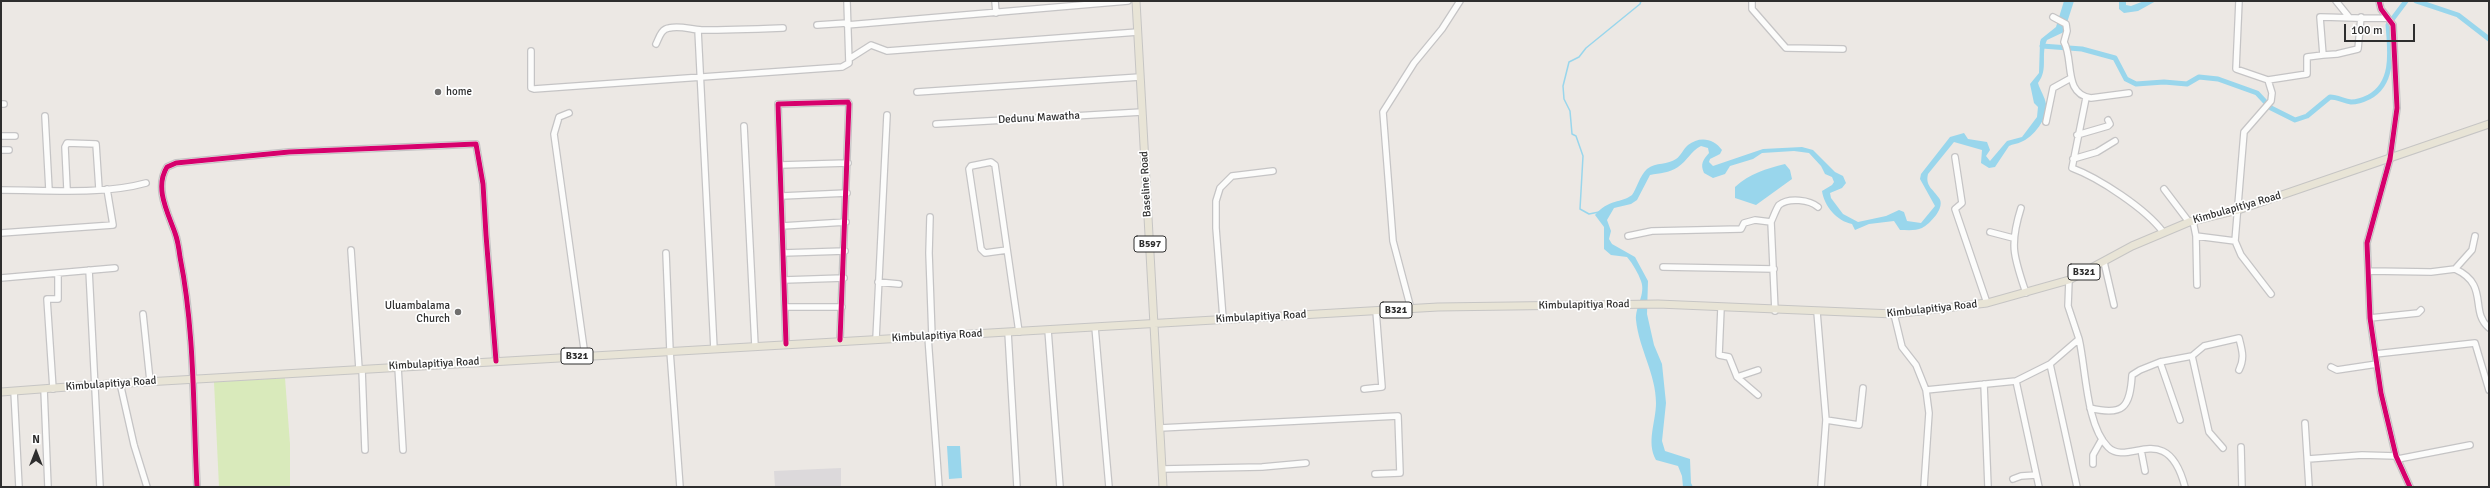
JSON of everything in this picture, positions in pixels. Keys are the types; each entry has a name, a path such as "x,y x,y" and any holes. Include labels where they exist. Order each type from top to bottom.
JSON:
{"main road":[{"name":"Baseline Road","path":"1136,1 1163,487"},
{"name":"Kimbulapitiya Road","path":"1,392 53,389 94,384 714,349 840,340 930,337 1095,328 1223,318 1411,309 1658,304 1775,311 1894,314 1987,303 2069,280 2163,232 2191,221 2238,210 2489,124"}],"street":[{"path":"531,51 530,79 531,88 534,89 699,76 772,74 842,67 849,63 847,1"},
{"path":"995,1 996,13"},
{"path":"817,25 996,13 1128,1"},
{"path":"1411,309 1393,241 1383,112 1414,63 1442,29 1460,1"},
{"path":"1752,1 1752,9 1786,48 1842,50"},
{"path":"2239,1 2236,69 2268,80 2307,74 2307,57 2337,54 2358,49 2361,17"},
{"path":"2336,1 2349,16"},
{"path":"2379,1 2388,19 2393,25 2397,108 2390,159 2367,243 2370,318 2381,393 2397,457 2410,487"},
{"path":"2323,55 2320,17 2349,16 2388,19"},
{"path":"2053,17 2066,24 2067,31 2064,42 2067,48 2071,78 2076,89 2086,98 2128,93"},
{"path":"656,44 661,32 668,28 690,27 698,30 783,28"},
{"path":"698,30 699,76 714,349"},
{"path":"849,59 871,45 887,51 1138,32"},
{"path":"917,92 1140,77"},
{"path":"2046,122 2053,88 2071,78"},
{"path":"2268,80 2272,93 2271,101 2244,132 2235,241 2241,255 2271,294"},
{"path":"2086,98 2072,168 2090,174 2147,215 2163,232"},
{"path":"786,344 778,104 848,102 847,193 840,340"},
{"name":"Dedunu Mawatha","path":"936,124 1142,112"},
{"path":"569,113 559,117 554,134 585,356"},
{"path":"876,339 887,115"},
{"path":"45,116 49,190"},
{"path":"2078,135 2108,126 2110,124 2108,120"},
{"path":"744,126 755,346"},
{"path":"1,136 15,136"},
{"path":"2073,160 2097,152 2115,141"},
{"path":"67,190 65,147 67,143 96,144 99,189"},
{"path":"197,487 193,379 184,280 176,235 162,196 164,172 167,167 176,163 289,152 476,144 487,220 486,235 496,361"},
{"path":"1,150 9,150"},
{"path":"1955,157 1962,203 1955,209 1987,303"},
{"path":"1007,250 985,253 981,249 969,168 971,166 991,162 995,165 1019,332"},
{"path":"780,165 848,163"},
{"path":"1223,318 1216,228 1216,201 1220,188 1232,176 1273,171"},
{"path":"1,190 107,189 131,187 146,183"},
{"path":"1,232 113,225 107,189"},
{"path":"2164,189 2191,221 2196,236 2197,285"},
{"path":"782,196 847,193"},
{"path":"1775,311 1771,222 1779,205 1789,200 1813,202 1818,207"},
{"path":"2021,208 2013,238 2014,258 2026,293"},
{"path":"930,217 930,337 939,487"},
{"path":"1628,236 1652,231 1741,229 1744,223 1755,220 1771,222"},
{"path":"782,226 846,222"},
{"path":"1990,232 2013,238"},
{"path":"2196,236 2235,241"},
{"path":"2455,269 2472,250 2475,236"},
{"path":"350,250 365,450"},
{"path":"783,253 845,251"},
{"path":"666,253 670,351 680,487"},
{"path":"2104,262 2114,305"},
{"path":"1663,267 1774,269"},
{"path":"1,278 115,268"},
{"path":"2369,271 2431,272 2455,269 2464,273 2474,282 2479,293 2481,318 2489,328"},
{"path":"89,270 100,487"},
{"path":"53,389 47,299 58,298 58,274"},
{"path":"784,280 844,278"},
{"path":"2069,280 2068,306 2079,339 2090,408 2102,439 2114,452 2155,449 2167,455 2180,469 2184,487"},
{"path":"878,282 899,284"},
{"path":"785,307 842,307"},
{"path":"1721,308 1719,354 1729,357 1738,377 1758,395"},
{"path":"2370,318 2418,313 2422,310"},
{"path":"1364,389 1382,387 1376,311"},
{"path":"1817,312 1826,420 1821,487"},
{"path":"143,314 150,381"},
{"path":"1894,314 1902,347 1916,366 1926,390 1929,413 1924,487"},
{"path":"1095,328 1109,487"},
{"path":"1048,330 1060,487"},
{"path":"1008,332 1017,487"},
{"path":"2090,408 2111,411 2123,409 2127,404 2131,393 2132,375 2140,370 2160,362 2192,356 2204,346 2239,338 2243,354 2243,362 2239,370"},
{"path":"1926,390 2016,381 2050,364 2079,339"},
{"path":"2375,354 2475,343 2489,390"},
{"path":"2192,356 2209,432 2223,448"},
{"path":"2160,362 2180,420"},
{"path":"2050,364 2077,487"},
{"path":"2331,367 2337,370 2377,364"},
{"path":"398,367 402,450"},
{"path":"1738,377 1758,370"},
{"path":"2016,381 2039,487"},
{"path":"120,383 134,445 147,487"},
{"path":"1984,384 1988,487"},
{"path":"1826,420 1859,424 1863,388"},
{"path":"44,389 48,487"},
{"path":"14,391 19,487"},
{"path":"1160,428 1398,416 1400,473 1375,474"},
{"path":"2305,423 2309,487"},
{"path":"2093,464 2093,455 2102,439"},
{"path":"2308,459 2362,455 2397,457 2470,445"},
{"path":"2241,447 2242,487"},
{"path":"2141,450 2145,471"},
{"path":"1162,469 1262,467 1306,463"},
{"path":"2013,479 2020,473 2036,475"}],"shaded area":[{"path":"841,468 841,487 775,487 774,471"}],"green space":[{"path":"285,378 290,444 290,487 219,487 214,382"}],"water":[{"path":"2064,1 2074,1 2064,32 2047,40 2044,51 2043,72 2038,83 2045,101 2046,109 2043,121 2035,132 2026,140 2009,146 1995,167 1989,168 1981,163 1982,150 1954,142 1928,174 1927,178 1930,187 1941,202 1939,210 1933,219 1920,229 1900,230 1894,221 1869,224 1855,230 1852,224 1841,220 1836,216 1825,202 1822,191 1832,185 1834,182 1832,177 1825,174 1821,166 1809,153 1794,151 1762,153 1753,159 1730,166 1725,174 1713,178 1704,173 1702,167 1703,162 1709,153 1708,148 1701,146 1675,169 1650,175 1637,200 1631,204 1614,208 1607,220 1611,231 1609,239 1612,244 1635,257 1648,281 1647,314 1654,345 1662,364 1666,403 1662,441 1665,451 1690,459 1691,483 1693,487 1683,487 1682,476 1678,466 1656,460 1653,453 1652,432 1656,410 1655,392 1640,341 1636,320 1642,291 1641,281 1627,257 1611,255 1604,249 1604,227 1595,215 1605,206 1628,198 1632,195 1642,175 1647,169 1654,165 1673,161 1688,145 1701,139 1715,143 1722,150 1720,154 1710,159 1709,162 1713,166 1763,149 1802,147 1813,150 1835,172 1843,176 1846,183 1842,188 1830,193 1831,198 1843,214 1858,222 1886,216 1899,210 1904,212 1907,221 1921,223 1935,206 1920,179 1921,174 1950,137 1964,133 1968,139 1987,142 1990,150 1986,156 1990,161 2007,141 2022,137 2037,117 2038,107 2034,103 2030,84 2039,73 2041,39 2056,27"},
{"path":"2119,1 2126,1 2126,5 2131,6 2144,1 2156,1 2138,11 2124,13 2119,9"},
{"path":"1785,164 1790,170 1792,179 1756,205 1735,198 1735,187 1746,178"},
{"path":"947,446 960,446 962,478 949,479"}],"waterway":[{"path":"1599,212 1589,214 1580,209 1583,156 1576,136 1572,134 1570,111 1564,99 1563,86 1569,62 1579,57 1586,48 1640,4 1641,1"},
{"path":"2042,46 2082,49 2115,58 2126,79 2136,84 2164,82 2187,84 2199,77 2218,79 2257,93 2271,108 2295,120 2307,116 2330,97 2356,102 2369,97 2377,91 2387,75 2389,65 2390,45 2388,25 2406,1"},
{"path":"2416,1 2458,15 2489,39"}],"cycle path":[{"path":"2379,1 2381,9 2393,25 2397,108 2390,159 2367,243 2370,318 2381,393 2396,456 2410,487"},
{"path":"786,344 778,104 848,102 849,104 840,340"},
{"path":"197,487 193,372 185,285 178,242 166,209 162,192 163,175 167,167 176,163 289,152 476,144 483,184 496,361"}],"place":[{"name":"home","path":"438,92"},
{"name":"Uluambalama Church","path":"458,312"}]}
